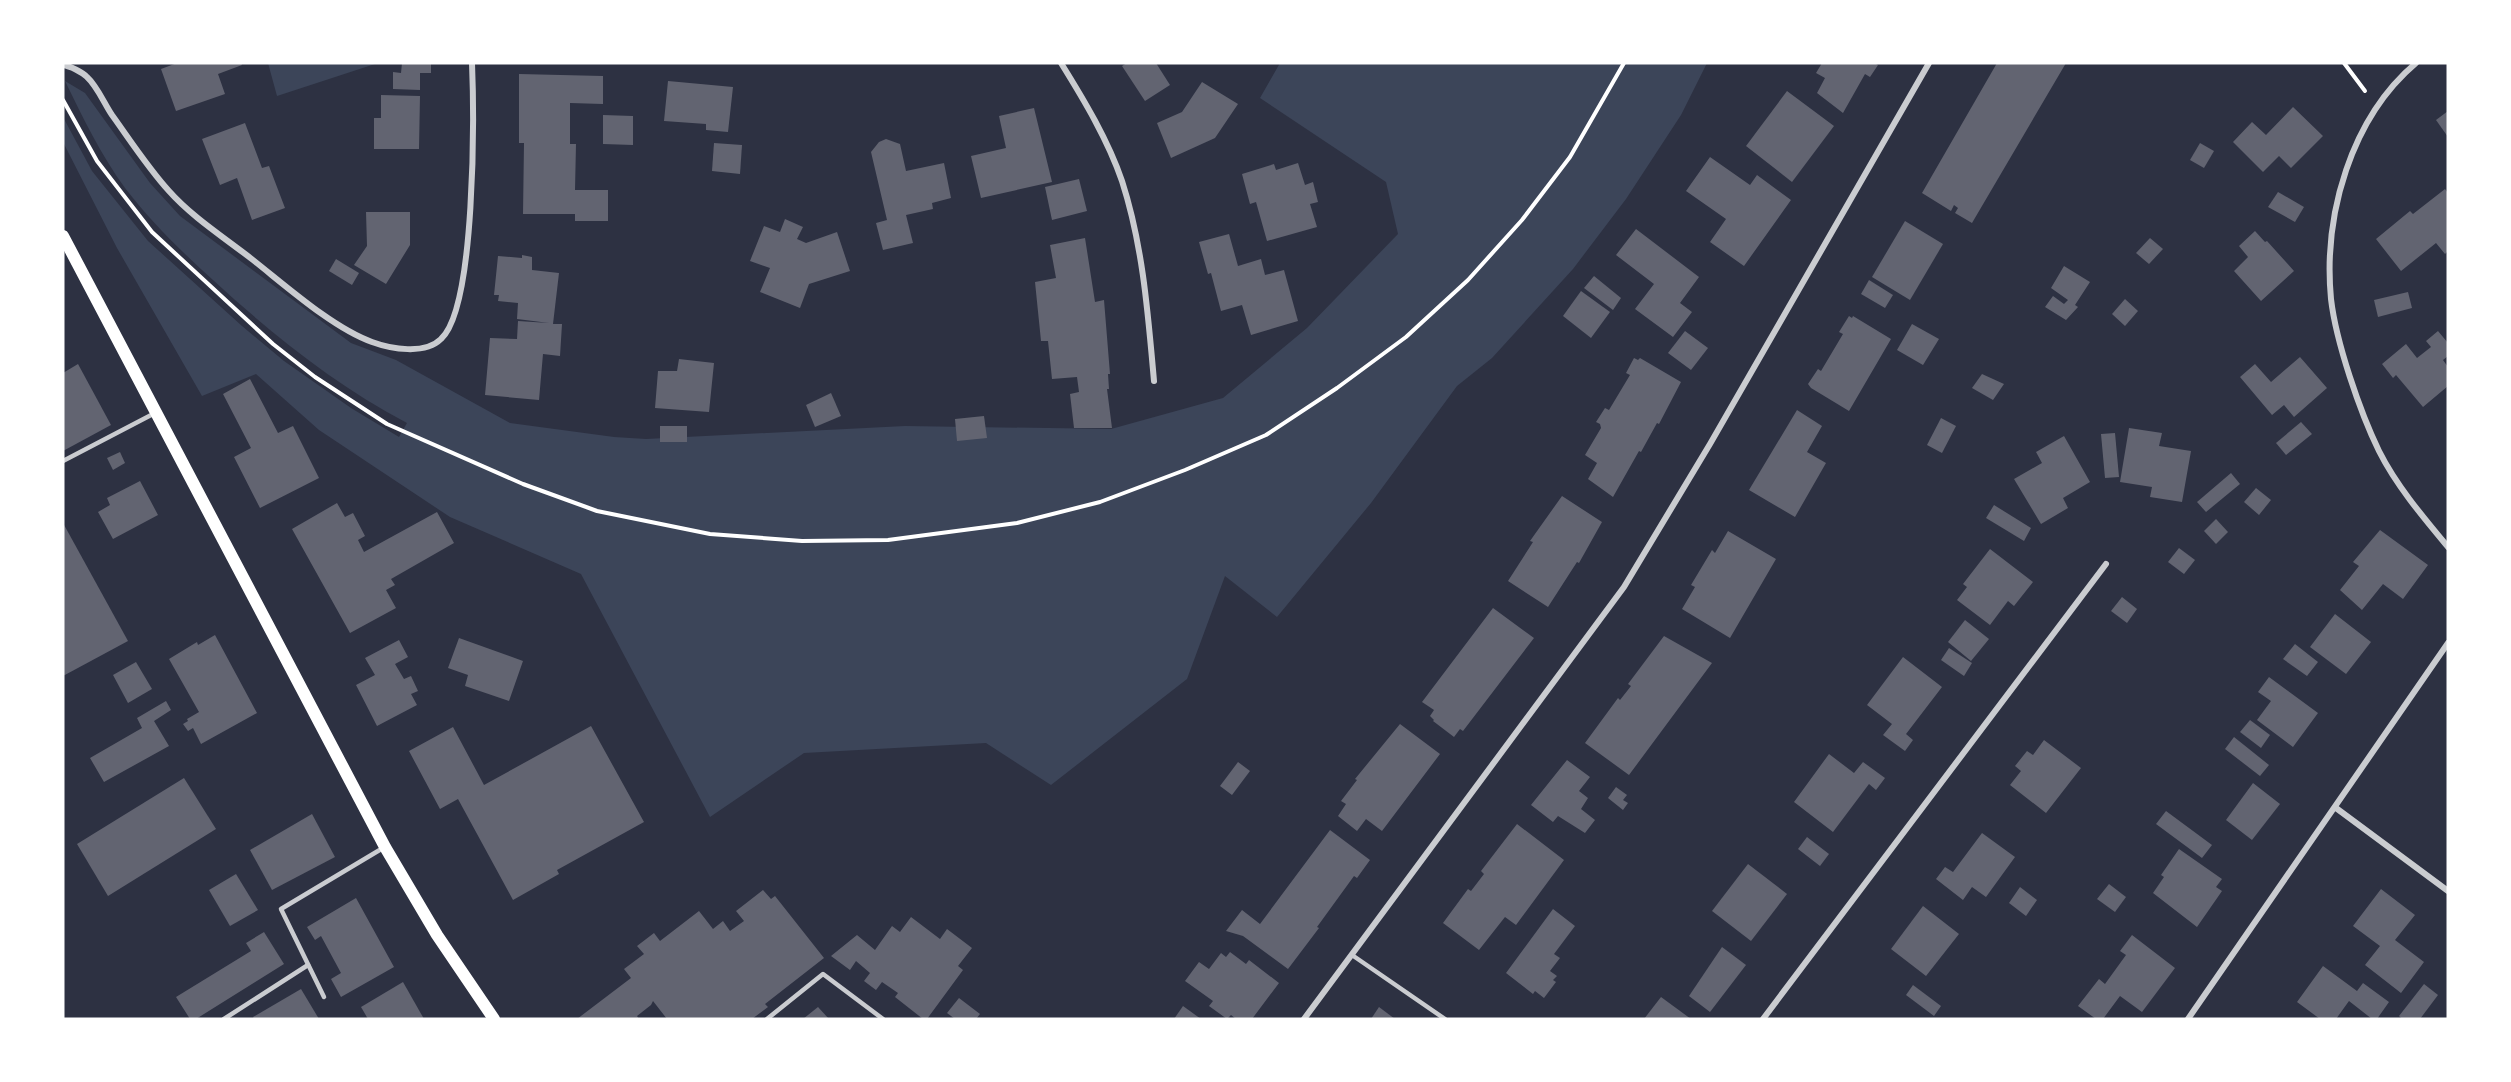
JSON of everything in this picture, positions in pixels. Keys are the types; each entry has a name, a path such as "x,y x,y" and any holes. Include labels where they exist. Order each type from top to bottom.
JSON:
{"main road":[{"path":"63,236 385,847 437,935 494,1019"}],"street":[{"path":"63,65 87,77 112,115 170,192 207,224 339,324 369,342 394,349 427,346 440,341 447,333 460,296 469,224 474,102 472,63"},
{"path":"1061,63 1085,102 1122,181 1147,298 1154,381"},
{"path":"1304,1019 1624,587 1710,444 1929,63"},
{"path":"2416,63 2403,74 2377,107 2352,154 2340,190 2330,252 2331,300 2354,387 2379,451 2402,488 2448,547"},
{"path":"1763,1019 2106,564"},
{"path":"2188,1019 2448,643"},
{"path":"2336,808 2448,891"}],"lane":[{"path":"63,461 155,413"},
{"path":"324,997 282,909 385,847"},
{"path":"1352,955 1445,1019"},
{"path":"224,1019 308,965"},
{"path":"767,1019 823,974 883,1019"}],"path":[{"path":"63,100 98,161 152,232 273,344 315,377 387,424 523,484 597,511 710,534 802,541 888,540 1017,523 1100,502 1185,470 1266,435 1337,388 1406,337 1468,280 1522,220 1570,157 1623,63"},
{"path":"2344,63 2377,107"}],"shaded area":[{"path":"268,63 378,63 277,96"},
{"path":"1280,63 1707,63 1681,115 1626,199 1573,269 1492,358 1457,386 1371,503 1277,617 1225,576 1187,679 1051,785 986,743 804,753 710,817 581,574 450,517 319,430 256,374 202,396 117,248 63,142 63,117 92,171 148,241 284,361 351,408 399,437 407,423 354,392 282,340 236,301 156,225 135,201 108,163 65,81 85,93 150,183 180,216 351,343 396,360 510,423 646,439 905,426 1111,429 1223,398 1307,328 1398,234 1386,182 1260,98"}],"building":[{"path":"177,63 241,63 242,65 218,74 225,94 176,111 161,69"},
{"path":"402,63 431,63 431,73 420,73 420,90 393,89 393,72 401,73"},
{"path":"1127,63 1156,63 1170,85 1145,101 1122,66"},
{"path":"1822,63 1874,63 1878,65 1870,77 1865,74 1843,113 1817,93 1825,78 1816,73"},
{"path":"1997,63 2066,63 1972,223 1955,213 1958,208 1954,205 1951,211 1922,193"},
{"path":"519,74 603,76 603,104 570,103 570,144 576,144 575,190 608,190 608,221 575,221 575,214 523,214 524,143 519,143"},
{"path":"668,81 733,87 728,132 706,130 706,124 664,121"},
{"path":"1202,82 1238,104 1215,138 1171,158 1157,123 1182,112"},
{"path":"1787,91 1834,126 1792,182 1746,146"},
{"path":"381,95 420,96 419,149 374,149 374,118 381,118"},
{"path":"2293,107 2323,136 2291,168 2279,156 2263,172 2233,142 2252,122 2266,135"},
{"path":"1034,108 1052,182 981,198 971,156 1006,148 999,116"},
{"path":"2448,111 2448,137 2436,120"},
{"path":"603,115 633,116 633,145 603,144"},
{"path":"245,123 262,168 269,166 285,208 252,220 237,178 220,185 202,139"},
{"path":"886,139 900,144 906,171 944,163 951,198 932,203 933,209 906,215 913,243 883,250 876,223 887,220 871,152 879,142"},
{"path":"714,143 742,145 740,174 712,171"},
{"path":"2200,143 2214,151 2204,168 2190,160"},
{"path":"1710,157 1750,185 1757,175 1791,200 1744,266 1710,242 1726,219 1686,191"},
{"path":"1298,163 1305,185 1313,182 1318,202 1310,204 1317,227 1267,241 1256,202 1250,204 1242,174 1274,164 1276,170"},
{"path":"1079,179 1087,211 1052,220 1045,187"},
{"path":"2445,189 2448,193 2448,251 2445,254 2436,243 2401,271 2376,239 2410,211 2413,214"},
{"path":"2278,192 2304,207 2295,222 2268,207"},
{"path":"366,212 410,212 410,245 386,284 354,265 367,246"},
{"path":"785,219 803,227 797,239 806,243 837,232 850,271 809,284 800,308 760,292 770,268 750,261 764,226 780,232"},
{"path":"1905,221 1943,244 1910,300 1872,277"},
{"path":"1636,229 1699,277 1680,303 1692,312 1673,337 1635,309 1654,284 1616,255"},
{"path":"2255,231 2294,271 2261,301 2234,271 2248,257 2239,246"},
{"path":"1229,234 1238,266 1261,259 1265,275 1284,270 1298,321 1251,335 1242,305 1221,311 1211,273 1208,274 1199,242"},
{"path":"1085,238 1095,302 1104,300 1110,374 1108,374 1109,389 1107,389 1112,428 1074,428 1070,394 1079,392 1077,377 1052,379 1048,341 1041,341 1035,282 1056,278 1050,245"},
{"path":"2150,238 2163,249 2149,264 2136,253"},
{"path":"522,255 532,257 532,270 559,273 553,324 562,324 560,356 543,354 539,400 485,395 490,338 517,339 518,321 549,323 517,319 518,303 498,301 499,295 494,295 498,256 522,258"},
{"path":"336,259 359,273 352,285 329,271"},
{"path":"2064,266 2090,282 2075,305 2078,307 2066,320 2045,307 2053,296 2064,304 2068,300 2051,288"},
{"path":"1594,276 1621,298 1613,310 1584,288"},
{"path":"1869,280 1893,295 1885,308 1861,294"},
{"path":"1581,291 1610,312 1591,338 1563,316"},
{"path":"2408,292 2412,308 2378,317 2374,300"},
{"path":"2125,299 2138,311 2125,326 2112,314"},
{"path":"1849,316 1852,318 1853,316 1891,339 1849,411 1808,384 1818,369 1821,371 1843,334 1839,332"},
{"path":"1912,324 1939,339 1923,365 1897,350"},
{"path":"1685,331 1708,348 1691,370 1668,353"},
{"path":"2438,331 2448,343 2448,356 2443,360 2448,367 2448,386 2423,407 2396,375 2393,378 2382,364 2406,344 2417,358 2431,347 2426,341"},
{"path":"2300,357 2327,388 2294,417 2284,405 2272,415 2240,377 2255,364 2271,382"},
{"path":"1634,358 1638,360 1640,358 1681,382 1659,424 1657,423 1641,452 1639,451 1613,497 1588,479 1597,463 1585,455 1601,428 1596,422 1605,408 1609,410 1630,375 1626,373"},
{"path":"679,359 714,363 709,412 655,408 658,371 677,371"},
{"path":"78,364 111,425 63,451 63,373"},
{"path":"1982,374 2004,384 1993,400 1972,388"},
{"path":"250,379 278,433 293,426 319,478 260,508 234,457 251,448 223,394"},
{"path":"831,393 841,416 815,427 806,405"},
{"path":"1797,410 1822,426 1807,452 1826,463 1795,517 1749,490"},
{"path":"984,416 987,438 957,441 955,419"},
{"path":"1941,418 1956,426 1942,453 1927,445"},
{"path":"2301,422 2312,434 2286,455 2276,443"},
{"path":"660,426 687,426 687,442 660,442"},
{"path":"2129,428 2162,433 2159,446 2191,451 2182,502 2150,497 2152,487 2120,482"},
{"path":"2115,433 2119,477 2105,478 2101,434"},
{"path":"2064,436 2090,482 2063,498 2068,508 2041,524 2014,479 2042,463 2036,452"},
{"path":"120,452 125,463 113,470 107,458"},
{"path":"2231,473 2240,484 2206,512 2197,502"},
{"path":"140,481 158,515 113,539 98,512 110,505 107,498"},
{"path":"2256,488 2271,500 2259,515 2244,502"},
{"path":"1562,496 1602,522 1579,563 1577,562 1548,607 1508,581 1533,542 1530,541"},
{"path":"337,503 345,517 353,513 365,536 358,540 364,552 437,512 454,543 391,579 395,585 386,590 396,608 350,633 292,529"},
{"path":"1994,505 2031,528 2024,541 1986,518"},
{"path":"2216,519 2228,532 2216,544 2204,531"},
{"path":"63,523 128,641 63,676"},
{"path":"2380,530 2428,565 2403,599 2383,584 2362,610 2340,590 2359,566 2353,562"},
{"path":"1728,531 1776,559 1730,638 1682,609 1695,587 1691,585 1712,550 1715,553"},
{"path":"2179,548 2195,560 2184,574 2168,562"},
{"path":"1990,549 2033,582 2014,606 2008,601 1990,625 1957,600 1967,587 1963,584"},
{"path":"2122,597 2137,609 2127,623 2111,611"},
{"path":"1493,608 1534,638 1463,731 1460,729 1454,737 1433,721 1430,716 1434,710 1422,702"},
{"path":"2335,614 2371,642 2346,674 2310,647"},
{"path":"1965,620 1989,639 1971,661 1948,642"},
{"path":"215,635 257,713 201,744 193,728 188,731 183,724 199,712 169,659 197,642 198,645"},
{"path":"1664,636 1712,663 1629,775 1585,743 1618,698 1620,700 1631,686 1628,684"},
{"path":"459,638 523,661 509,701 465,686 468,675 448,668"},
{"path":"399,640 408,657 395,664 404,679 411,676 418,691 411,694 417,705 377,726 356,685 375,675 365,658"},
{"path":"2295,644 2318,662 2307,676 2283,659"},
{"path":"1949,648 1972,663 1964,676 1941,660"},
{"path":"1903,657 1942,687 1906,734 1913,740 1905,751 1883,735 1892,724 1867,705"},
{"path":"136,662 152,689 128,703 113,675"},
{"path":"2269,677 2318,713 2293,747 2257,720 2271,701 2258,692"},
{"path":"166,701 171,710 154,721 169,746 104,782 90,758 142,728 137,718"},
{"path":"2250,720 2270,735 2261,748 2240,732"},
{"path":"1400,724 1440,754 1382,831 1366,819 1357,831 1338,816 1346,804 1341,801 1357,780 1355,779"},
{"path":"591,726 644,822 557,870 559,874 513,900 458,799 440,809 409,751 453,727 484,785"},
{"path":"2234,737 2269,765 2260,776 2225,749"},
{"path":"2044,740 2081,768 2046,813 2010,785 2021,771 2015,766 2027,751 2033,755"},
{"path":"1829,754 1854,773 1863,762 1885,778 1876,790 1869,784 1833,832 1794,802"},
{"path":"1567,760 1590,777 1579,791 1588,798 1581,809 1595,820 1585,833 1558,816 1553,822 1531,805"},
{"path":"1238,762 1250,771 1232,795 1220,786"},
{"path":"184,778 216,829 108,896 77,844"},
{"path":"2253,783 2280,804 2252,840 2226,820"},
{"path":"1616,787 1627,795 1623,800 1628,803 1623,810 1608,798"},
{"path":"2166,811 2212,845 2202,858 2156,824"},
{"path":"312,814 335,857 272,890 250,850"},
{"path":"1517,824 1564,860 1516,925 1505,917 1479,950 1443,923 1468,889 1471,891 1484,874 1481,871"},
{"path":"1330,830 1370,860 1357,878 1354,876 1288,969 1243,936 1226,931 1242,910 1260,924"},
{"path":"1982,833 2015,857 1986,897 1972,887 1963,900 1936,879 1945,867 1953,872"},
{"path":"1807,837 1829,854 1820,866 1798,849"},
{"path":"2179,849 2222,879 2216,887 2222,891 2197,927 2153,893 2164,877 2161,875"},
{"path":"1748,864 1787,894 1751,941 1712,911"},
{"path":"236,874 258,910 230,926 209,890"},
{"path":"2109,884 2126,897 2115,912 2097,899"},
{"path":"2020,887 2037,900 2026,916 2009,903"},
{"path":"2381,889 2415,915 2395,940 2424,962 2401,993 2365,965 2380,946 2353,926"},
{"path":"763,890 771,899 775,896 824,958 765,1004 768,1007 752,1019 667,1019 653,1001 637,1016 639,1019 577,1019 631,978 624,969 644,954 637,946 654,933 660,941 699,911 713,929 723,921 730,931 744,921 736,911"},
{"path":"356,898 394,967 341,997 331,979 341,973 321,936 315,940 307,927"},
{"path":"1923,906 1959,934 1926,976 1891,949"},
{"path":"1553,909 1575,926 1554,954 1560,958 1550,971 1557,976 1553,980 1556,982 1544,998 1535,991 1533,994 1506,973"},
{"path":"911,917 940,939 947,929 972,948 958,966 963,970 927,1019 923,1019 895,997 898,993 882,982 876,990 864,981 870,973 856,961 850,970 831,956 857,935 875,950 892,926 900,932"},
{"path":"264,932 284,964 196,1019 190,1019 176,997 251,951 246,943"},
{"path":"2132,935 2175,968 2142,1012 2120,996 2103,1019 2096,1019 2078,1006 2099,979 2105,984 2126,955 2120,951"},
{"path":"1722,947 1746,965 1710,1012 1689,996"},
{"path":"1230,952 1246,964 1249,960 1279,983 1252,1019 1236,1019 1231,1015 1227,1019 1209,1006 1213,1001 1185,981 1199,962 1209,969 1221,953 1226,957"},
{"path":"2323,966 2357,991 2363,983 2389,1002 2377,1019 2372,1019 2349,1001 2336,1019 2320,1019 2297,1002"},
{"path":"403,982 424,1019 368,1019 361,1007"},
{"path":"2424,984 2438,995 2420,1019 2402,1019 2399,1016"},
{"path":"1913,985 1941,1006 1934,1016 1906,995"},
{"path":"301,989 319,1019 254,1019 253,1017"},
{"path":"1661,997 1691,1019 1644,1019"},
{"path":"959,998 980,1014 976,1019 955,1019 947,1013"},
{"path":"1183,1006 1201,1019 1174,1019"},
{"path":"818,1007 829,1019 803,1019"},
{"path":"1379,1007 1395,1019 1371,1019"}]}
